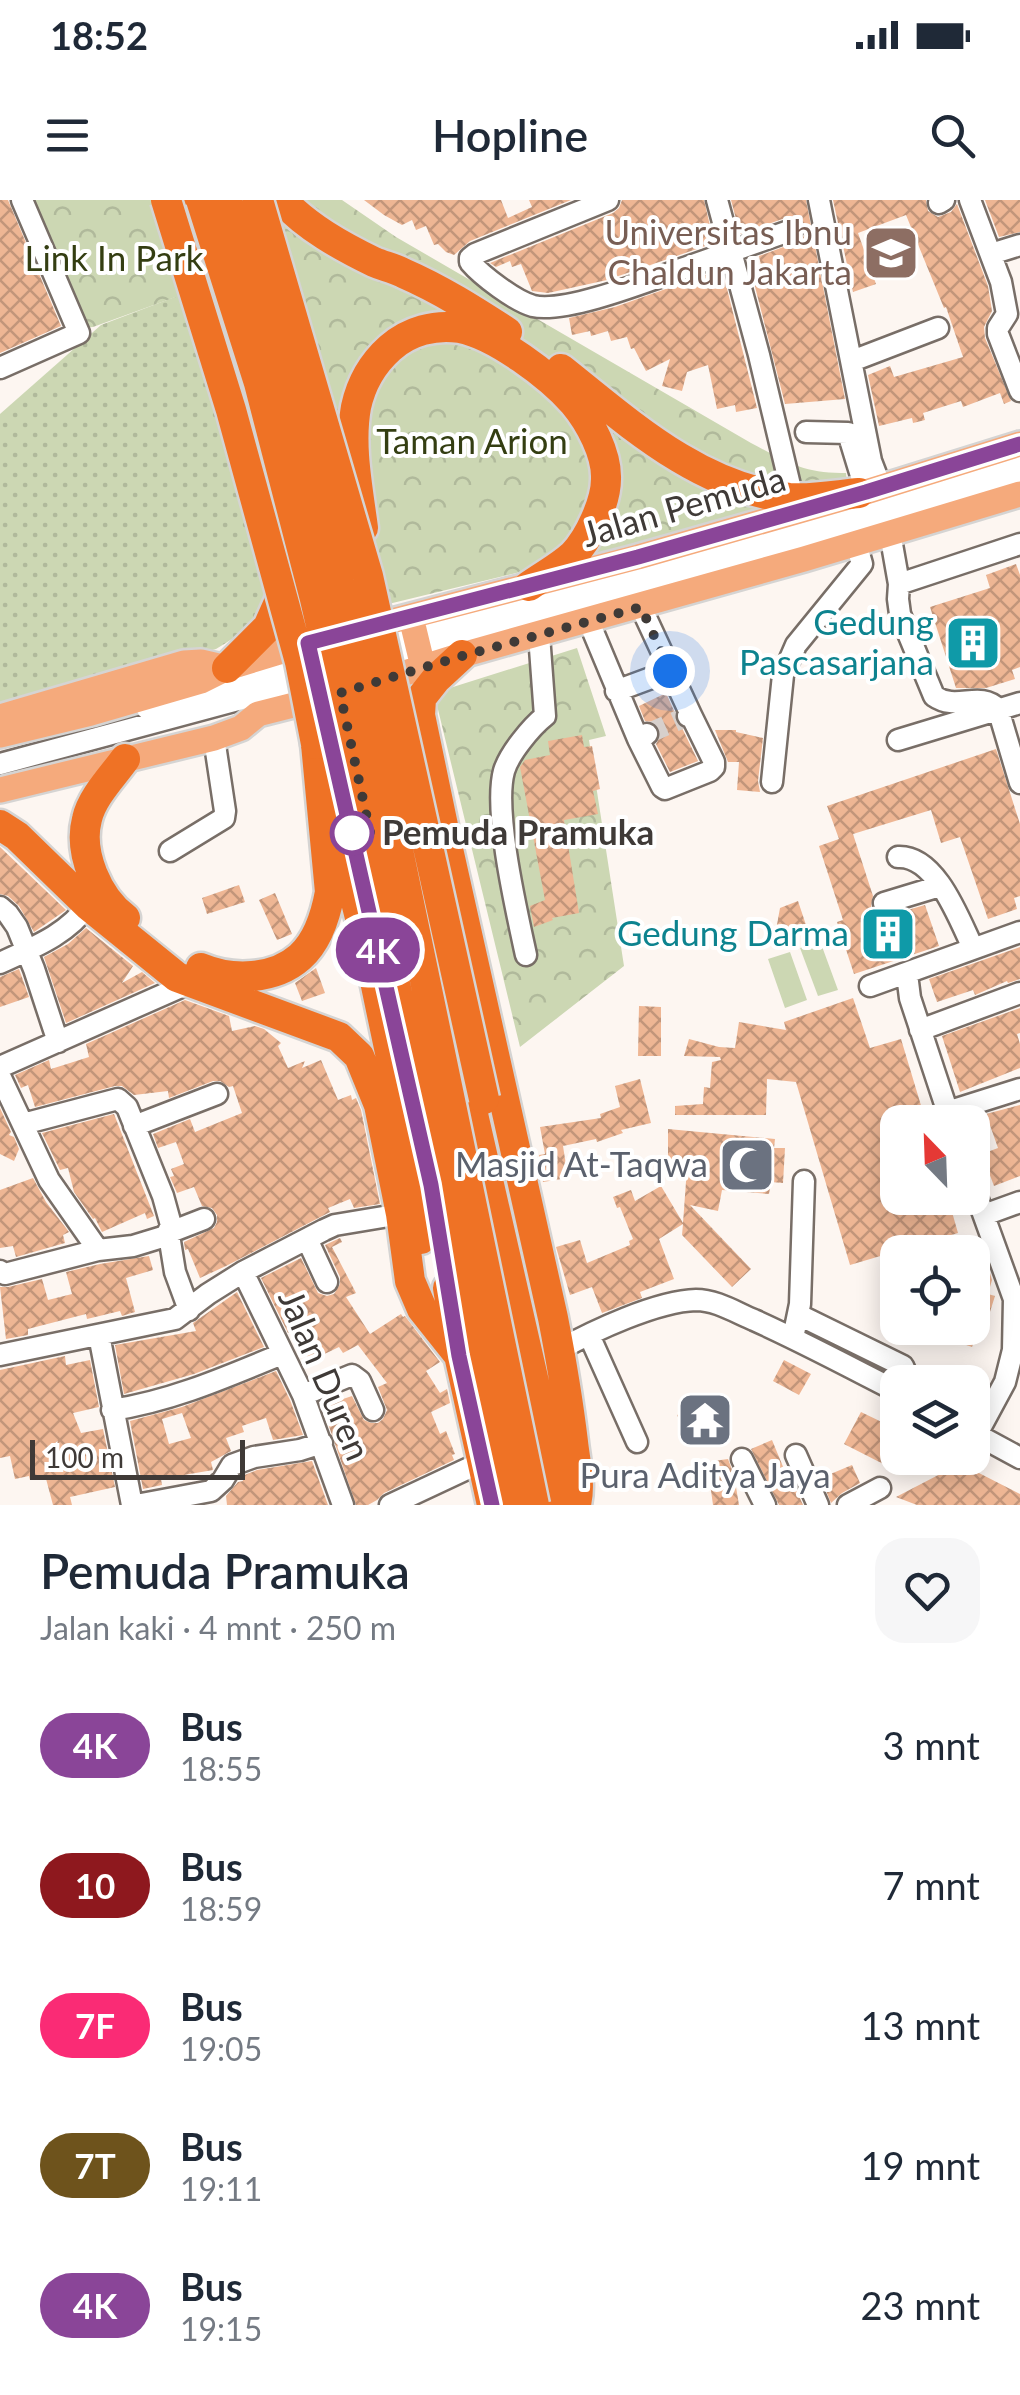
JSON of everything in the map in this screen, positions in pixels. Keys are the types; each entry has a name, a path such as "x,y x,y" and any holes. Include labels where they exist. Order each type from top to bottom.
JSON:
{"highway":[{"path":"166,200 231,410 300,662 316,744 370,957 410,1205 410,1280 422,1309 457,1346"},
{"path":"182,200 247,404 292,572 347,661 441,979 562,1505"},
{"path":"201,200 259,383 315,599 352,759 389,956 511,1505"},
{"path":"228,200 341,591 537,1505"},
{"path":"247,200 311,409 347,661 457,1346 492,1505"},
{"path":"258,200 368,576 544,1376 552,1456"},
{"path":"282,200 328,237 460,301 553,363 674,456 712,475 757,492 793,498 869,491"},
{"path":"304,200 383,254 400,271"},
{"path":"368,576 353,443 356,406 364,382 376,360 397,342 422,329 460,328 509,349 573,402 601,451 606,480 600,510 588,535 573,554 529,586"},
{"path":"227,668 268,627 292,572"},
{"path":"462,656 421,698 420,715 559,1350 575,1459 575,1505"},
{"path":"0,825 17,836 86,908 177,977 188,972 256,976 299,959 326,912 330,892 316,744"},
{"path":"125,759 87,818 85,850 97,882 116,910 188,972 350,1045 370,1080 410,1205"}],"main road":[{"name":"Jalan Pemuda","path":"347,661 417,642 529,586 869,491 1020,444"},
{"name":"Jalan Pemuda","path":"347,661 417,642 462,656 1020,494"},
{"path":"0,717 184,664 201,662 227,668 347,661"},
{"path":"0,790 241,728 347,661"},
{"path":"0,735 201,682 227,668"},
{"path":"0,774 222,718 258,714"}],"street":[{"path":"0,368 79,333 22,200"},
{"path":"201,200 347,661 537,1505"},
{"path":"228,200 307,459 511,1505"},
{"path":"608,200 475,254 470,262 502,288 540,307 620,291 792,230"},
{"path":"717,200 793,498"},
{"path":"819,200 871,461 869,491"},
{"path":"970,200 1001,282 1007,310 998,334 1020,391"},
{"path":"991,254 1020,246"},
{"path":"852,361 938,328"},
{"path":"806,432 848,433 869,491"},
{"path":"417,642 1020,459"},
{"path":"417,642 610,599 725,568 1020,477"},
{"path":"890,533 900,614 934,696 951,704 991,702 1015,748 1020,783"},
{"path":"772,782 782,675 796,645 862,564 856,543"},
{"path":"899,584 1020,544"},
{"path":"588,622 662,787 670,789 710,771 714,762 689,716 641,607"},
{"path":"526,955 505,836 502,790 504,769 545,716 539,635"},
{"path":"0,745 347,661"},
{"path":"0,764 347,661"},
{"path":"616,691 670,671"},
{"path":"898,740 1020,703"},
{"path":"170,851 224,818 214,738"},
{"path":"0,839 86,908 70,926 0,963"},
{"path":"898,858 918,860 940,886 973,948"},
{"path":"884,903 940,886"},
{"path":"0,908 16,928 34,969 58,1042"},
{"path":"870,986 1020,932"},
{"path":"0,1067 58,1042 188,972"},
{"path":"907,974 910,998 945,1105"},
{"path":"920,1030 1020,993"},
{"path":"0,1076 49,1180 98,1250"},
{"path":"978,1105 1020,1088"},
{"path":"134,1126 218,1094"},
{"path":"22,1124 118,1099 128,1107 163,1196 171,1226 167,1234"},
{"path":"794,1338 799,1315 804,1181"},
{"path":"990,1212 1020,1202"},
{"path":"0,1355 168,1321 243,1272 334,1225 410,1205"},
{"path":"984,1215 1017,1298 1014,1350 998,1400 990,1411"},
{"path":"0,1271 5,1274 98,1250 133,1246 204,1219"},
{"path":"167,1234 188,1310"},
{"path":"307,1238 327,1282"},
{"name":"Jalan Duren","path":"243,1272 303,1396 343,1505"},
{"path":"559,1350 656,1309 697,1300 716,1303 794,1338 880,1383"},
{"path":"799,1315 901,1365"},
{"path":"99,1335 128,1503 211,1491 232,1465 322,1443"},
{"path":"589,1335 638,1442"},
{"path":"112,1410 198,1389 282,1354"},
{"path":"303,1396 352,1375 360,1381 373,1410"},
{"path":"990,1441 1020,1458"},
{"path":"796,1455 818,1505"},
{"path":"742,1460 765,1505"},
{"path":"390,1505 484,1461"},
{"path":"848,1505 880,1488"}],"green space":[{"name":"Link In Park","path":"22,200 166,200 195,290 93,327 77,328"},
{"name":"Taman Arion","path":"263,200 342,200 396,237 751,443 807,469 846,473 847,484 801,504 372,608"},
{"path":"188,292 276,592 250,625 216,649 0,709 0,414 101,325"},
{"path":"577,648 606,736 589,740 624,966 520,1047 434,693"},
{"path":"820,941 838,990 818,996 800,948"},
{"path":"790,952 807,1000 785,1008 768,959"}],"building":[{"path":"0,200 8,200 61,326 0,353"},
{"path":"364,200 501,200 508,218 532,207 529,200 571,200 470,241 454,255 434,245 426,226 416,230 412,220 402,225"},
{"path":"622,200 704,200 714,243 607,280 548,293 532,291 521,264 512,267 510,261 496,267 490,263 613,213"},
{"path":"731,200 806,200 845,399 785,404 751,271 762,270 759,256 802,240 805,226 800,219 788,217 740,234"},
{"path":"833,200 926,200 928,211 938,217 951,212 957,204 988,286 992,311 984,327 985,338 1011,401 1004,404 1000,393 963,407 961,401 923,413 925,420 913,423 912,418 879,426 868,375 890,366 894,377 963,357 906,215 858,233 876,284 853,292"},
{"path":"985,200 1020,200 1020,232 999,237"},
{"path":"722,269 757,408 736,412 735,405 717,409 708,365 687,372 682,391 662,386 670,359 646,371 627,337 611,341 608,331 591,336 590,331 572,335 569,318 615,307"},
{"name":"Gedung Pascasarjana","path":"1016,564 1020,575 1020,667 1012,670 1015,679 986,688 956,688 930,607 990,588 986,575"},
{"path":"666,693 675,721 698,761 670,772 656,744 661,735 659,728 645,721 639,706"},
{"path":"715,730 736,730 763,738 760,792 737,790 739,762 728,762"},
{"path":"582,735 584,747 592,746 600,789 593,791 598,814 564,820 579,913 552,918 534,927 530,906 545,900 520,767 525,760 550,755 548,741"},
{"path":"996,749 1020,824 1020,896 1014,898 1017,909 988,919 960,837 941,843 931,810 853,834 873,896 874,912 887,916 925,905 939,946 854,974 837,922 843,920 819,846 839,839 827,806"},
{"path":"0,847 66,910 34,932 19,906 0,894"},
{"path":"239,885 245,902 207,914 202,898"},
{"path":"275,893 292,934 277,940 259,900"},
{"path":"798,901 808,931 774,941 780,908"},
{"path":"86,928 133,966 122,983 142,972 155,983 66,1023 44,957"},
{"path":"1020,947 1020,979 975,995 973,990 937,1002 929,979"},
{"path":"316,968 325,993 302,1001 295,983"},
{"path":"19,969 29,997 0,1007 0,977"},
{"path":"853,998 870,1048 901,1039 921,1105 880,1105 880,1215 953,1215 958,1233 880,1235 880,1256 850,1265 796,1082 767,1079 766,1115 675,1115 675,1106 703,1104 704,1087 710,1088 712,1062 721,1060 684,1056 689,1039 735,1048 739,1022 786,1030 784,1022"},
{"path":"185,1000 229,1016 232,1031 255,1026 264,1029 281,1043 278,1046 288,1068 305,1061 302,1068 321,1060 338,1100 351,1095 361,1110 380,1204 354,1208 350,1199 328,1208 330,1212 200,1278 184,1242 214,1228 217,1215 212,1208 202,1206 194,1187 177,1193 171,1169 184,1164 176,1142 158,1148 153,1134 190,1119 195,1132 242,1113 233,1086 213,1081 169,1098 168,1091 134,1095 115,1086 35,1107 28,1085 21,1088 15,1075 49,1060 51,1069 89,1057 86,1044"},
{"path":"639,1006 661,1007 661,1056 638,1056"},
{"path":"1020,1008 1020,1068 960,1092 942,1036"},
{"path":"640,1079 651,1123 621,1130 623,1133 597,1142 596,1139 563,1146 568,1178 543,1182 539,1155 545,1154 540,1127 601,1118 600,1114 620,1107 615,1086"},
{"path":"1020,1105 1020,1176 994,1186 990,1151 998,1148 990,1113"},
{"path":"0,1108 9,1135 19,1149 14,1161 0,1154"},
{"path":"114,1114 154,1216 147,1219 145,1213 102,1232 74,1192 68,1168 60,1170 42,1133"},
{"path":"668,1129 775,1139 774,1148 785,1148 783,1183 771,1182 769,1194 722,1190 718,1211 690,1205 751,1269 732,1287 682,1235 683,1224 659,1239 674,1279 640,1292 642,1298 602,1313 592,1287 570,1295 556,1247 580,1240 587,1263 630,1245 633,1239 613,1197 631,1190 635,1201 661,1186 683,1223 687,1168 668,1168"},
{"path":"33,1178 69,1232 63,1235 65,1243 16,1257 13,1246 0,1248 0,1190"},
{"path":"340,1238 342,1242 332,1247 356,1293 346,1297 370,1334 401,1314 405,1316 440,1362 426,1371 440,1393 447,1389 450,1403 431,1412 440,1434 446,1431 454,1460 384,1493 368,1505 356,1505 322,1406 352,1396 364,1420 378,1423 387,1410 378,1387 387,1383 358,1345 343,1353 339,1347 310,1361 293,1330 288,1333 261,1278 301,1258 318,1293 334,1294 340,1277 325,1245"},
{"path":"149,1256 153,1270 126,1278 135,1312 122,1316 120,1311 87,1319 86,1314 6,1339 0,1287 42,1279 48,1300 72,1294 66,1272"},
{"path":"237,1292 264,1347 194,1374 124,1394 115,1345 196,1331 193,1323"},
{"path":"65,1356 66,1365 90,1360 99,1407 73,1413 81,1433 103,1429 115,1487 70,1497 72,1505 53,1505 45,1475 15,1479 10,1456 0,1458 0,1370"},
{"path":"784,1360 811,1374 799,1395 773,1381"},
{"path":"276,1371 303,1435 273,1440 266,1418 242,1426 244,1432 226,1438 231,1451 211,1462 213,1470 161,1479 162,1485 143,1489 130,1421 182,1407","holes":["182,1413 191,1438 169,1444 162,1419"]},
{"name":"Pura Aditya Jaya","path":"719,1395 728,1427 691,1445 677,1415"},
{"path":"861,1412 880,1421 880,1462 844,1444"},
{"path":"772,1440 803,1505 779,1505 751,1449"},
{"path":"728,1459 739,1505 713,1505 707,1462"},
{"path":"312,1461 328,1505 227,1505 226,1496 243,1481 242,1476"},
{"path":"852,1465 860,1483 831,1503 821,1478"},
{"path":"938,1475 983,1475 1020,1494 1020,1505 917,1505 896,1497"}],"tunnel":[{"path":"647,734 688,716"}],"bus line":[{"name":"4K","path":"492,1505 459,1356 431,1185 308,643 638,557 1020,444"}],"place":[{"name":"Universitas Ibnu Chaldun Jakarta","path":"891,253"},
{"name":"Gedung Pascasarjana","path":"973,643"},
{"name":"Pemuda Pramuka","path":"352,833"},
{"name":"Gedung Darma","path":"888,934"},
{"name":"Masjid At-Taqwa","path":"747,1165"},
{"name":"Pura Aditya Jaya","path":"705,1420"}],"route":[{"path":"352,833 370,832 340,693 641,607 670,671"}]}
